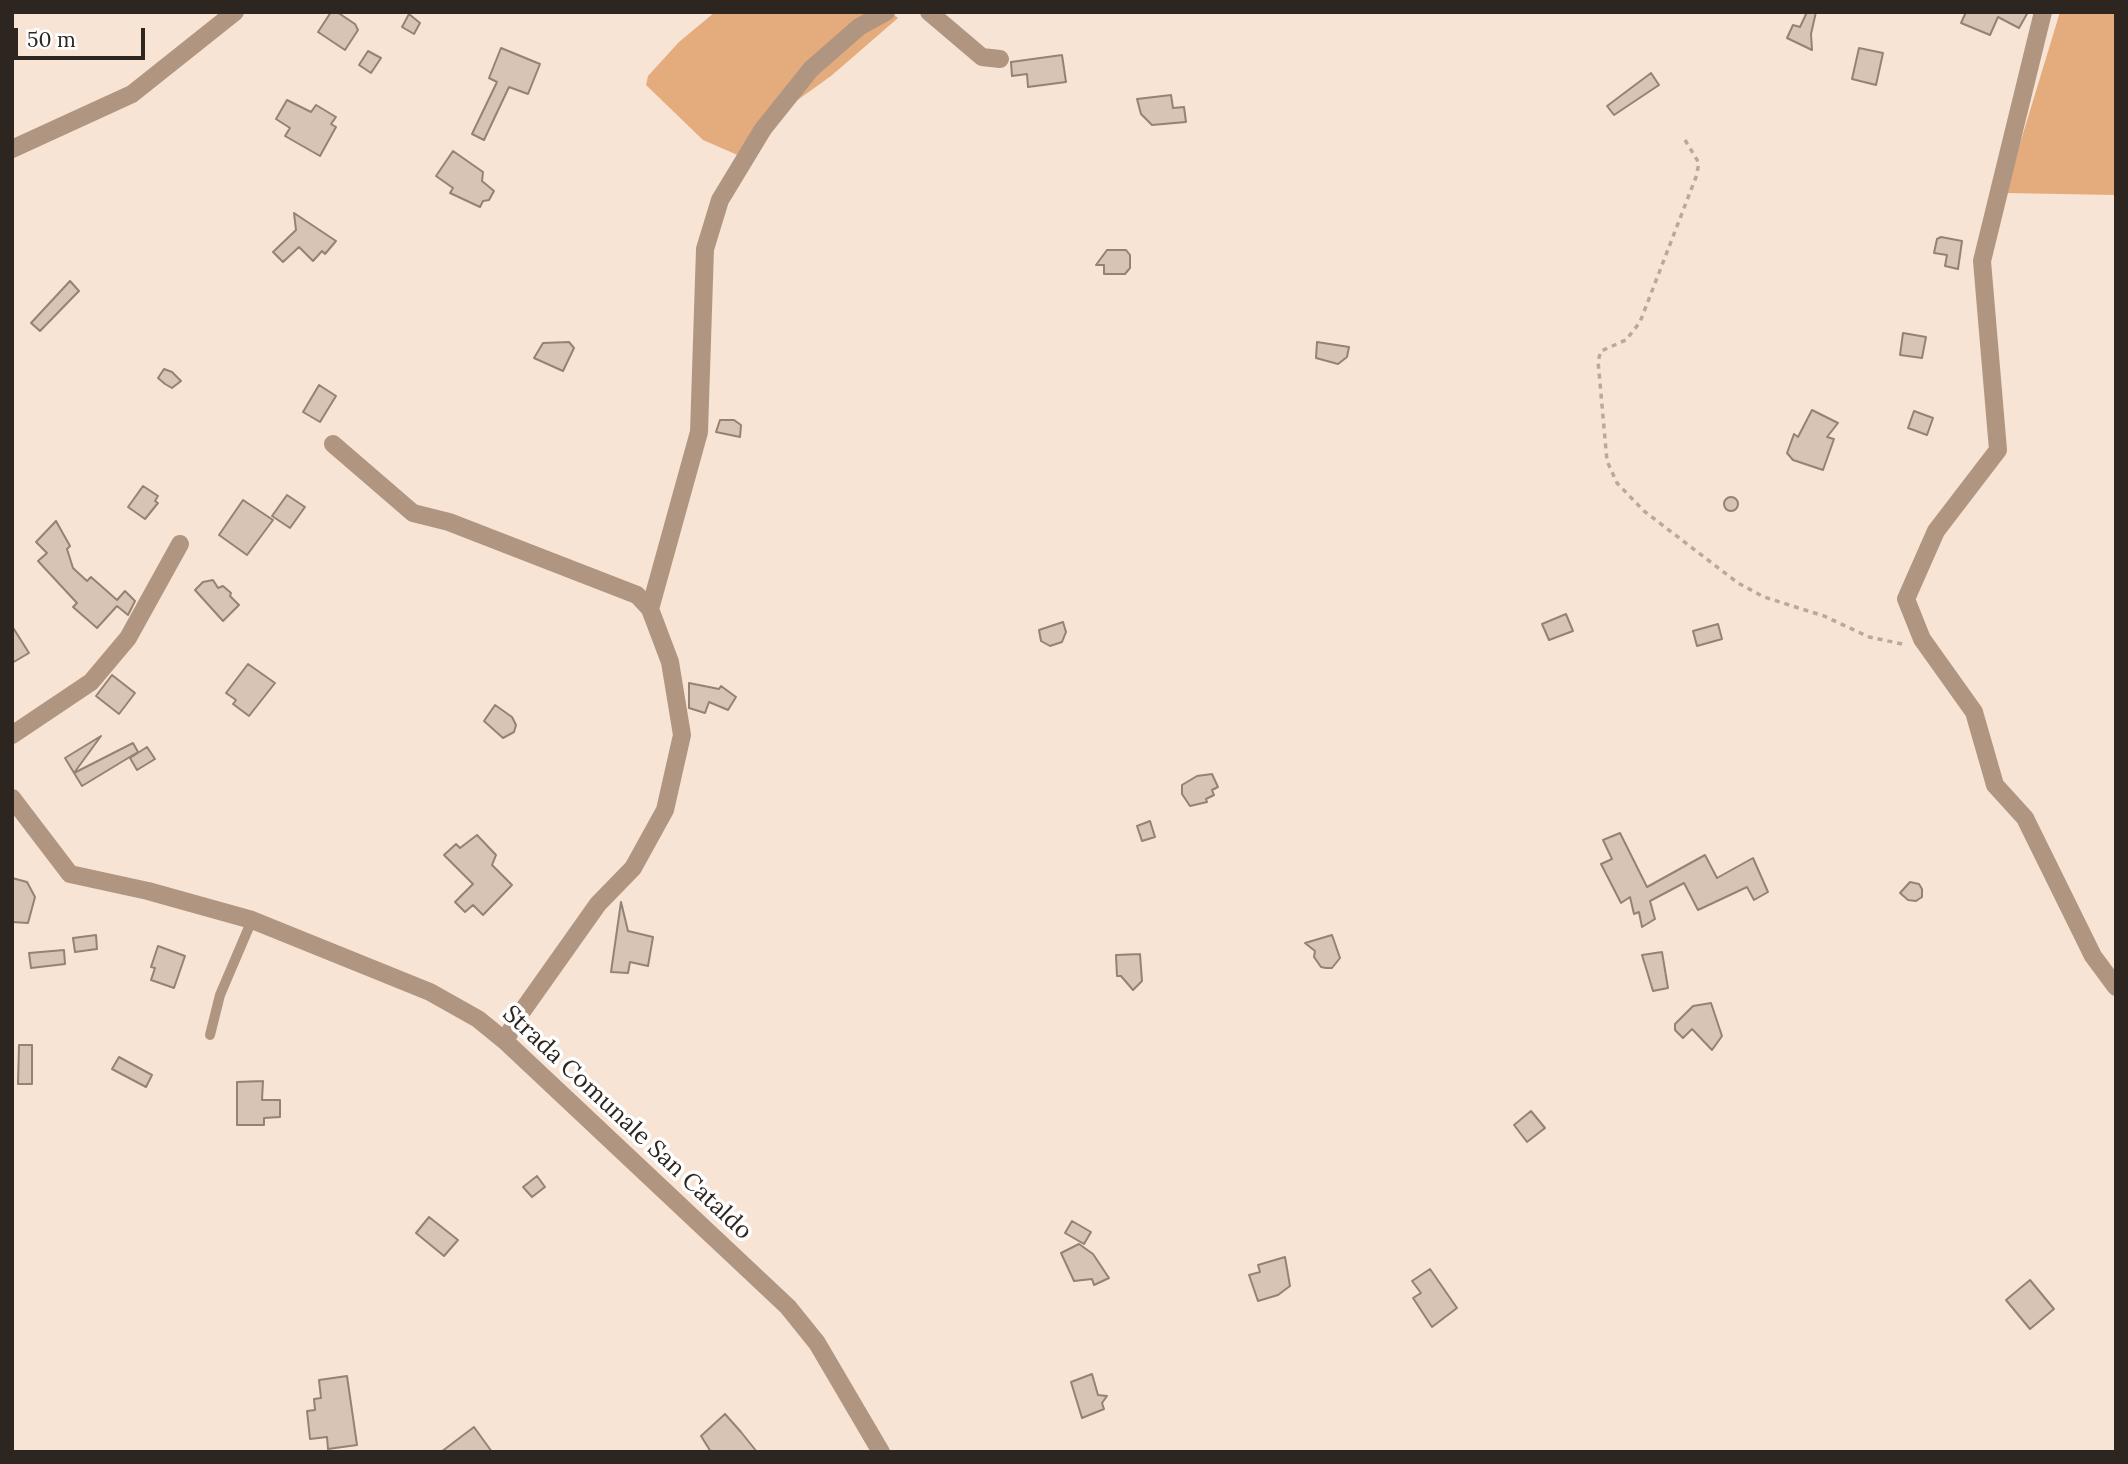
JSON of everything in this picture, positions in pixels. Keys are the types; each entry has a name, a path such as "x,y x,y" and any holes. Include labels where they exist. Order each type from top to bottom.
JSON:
{"street":[{"path":"12,149 132,94 235,12"},
{"path":"650,609 699,432 705,249 720,200 763,129 811,69 859,27 886,12"},
{"path":"929,12 982,57 1000,59"},
{"path":"2043,12 1982,261 1998,450 1936,531 1906,599 1922,639 1975,712 1995,785 2025,818 2093,956 2116,987"},
{"path":"333,444 413,513 449,522 637,595 650,609 670,662 682,735 665,810 633,868 598,904 518,1017 505,1041"},
{"path":"12,735 91,682 128,638 180,544"},
{"name":"Strada Comunale San Cataldo","path":"12,798 70,874 148,891 252,920 430,992 478,1019 505,1041 788,1307 817,1343 881,1452"}],"lane":[{"path":"210,1035 220,995 252,920"}],"path":[{"path":"1685,140 1699,163 1696,177 1640,322 1626,340 1601,351 1598,361 1607,461 1616,483 1644,511 1698,553 1738,583 1764,597 1824,616 1869,637 1905,646 1922,639"}],"shaded area":[{"path":"715,12 891,12 898,18 831,76 792,104 749,160 703,140 646,85 648,76 679,42"},
{"path":"2060,12 2116,12 2116,195 2005,193"}],"building":[{"path":"331,12 337,12 355,24 358,30 345,50 318,32"},
{"path":"1807,12 1816,12 1811,34 1812,50 1787,38 1793,25 1800,27"},
{"path":"1966,12 2028,12 2019,28 1998,17 1990,35 1961,23"},
{"path":"409,14 420,23 414,34 402,27"},
{"path":"501,48 540,64 528,94 509,87 484,140 472,134 497,82 489,78"},
{"path":"1859,48 1883,53 1876,85 1852,79"},
{"path":"368,51 381,58 371,73 359,65"},
{"path":"1062,55 1066,82 1028,87 1027,74 1012,76 1011,62"},
{"path":"1651,73 1659,85 1614,115 1607,106"},
{"path":"1171,95 1173,108 1184,107 1186,122 1152,125 1141,114 1137,99"},
{"path":"287,100 311,112 316,105 336,117 331,124 336,127 320,156 285,136 290,128 276,119"},
{"path":"453,151 483,172 482,181 494,191 489,200 483,201 480,207 450,193 453,188 436,176"},
{"path":"294,213 336,241 325,254 322,251 313,261 299,247 283,262 273,252 296,230"},
{"path":"1941,237 1962,241 1958,269 1945,266 1947,255 1934,253 1937,239"},
{"path":"1107,250 1126,250 1130,255 1130,268 1125,274 1104,274 1104,265 1096,265"},
{"path":"70,281 79,291 40,331 31,323"},
{"path":"1903,333 1926,337 1922,358 1900,355"},
{"path":"569,342 574,348 563,371 534,358 543,343"},
{"path":"1317,342 1349,347 1347,357 1338,364 1316,358"},
{"path":"164,369 172,372 181,381 172,388 165,384 158,378"},
{"path":"319,385 336,396 320,422 303,412"},
{"path":"1812,410 1838,423 1827,437 1834,439 1823,470 1793,460 1787,453 1794,434 1798,437"},
{"path":"1914,411 1933,418 1927,435 1908,428"},
{"path":"720,420 734,420 741,425 740,437 716,432"},
{"path":"143,486 158,496 155,501 158,503 145,519 128,507"},
{"path":"287,495 305,507 290,528 272,516"},
{"path":"1728,497 1734,497 1738,504 1734,511 1728,511 1724,507 1724,501"},
{"path":"243,500 273,520 247,555 219,535"},
{"path":"56,521 70,546 67,549 73,568 87,581 91,577 117,600 125,591 135,601 128,615 117,606 97,628 73,607 77,603 38,561 47,553 36,542"},
{"path":"213,580 218,588 223,586 231,593 230,596 239,605 223,621 195,590 203,582"},
{"path":"1566,614 1573,631 1549,640 1542,624"},
{"path":"1063,622 1066,632 1062,642 1050,646 1041,641 1039,630"},
{"path":"1718,624 1722,639 1697,646 1693,631"},
{"path":"12,626 29,653 12,663"},
{"path":"248,664 275,683 249,716 233,704 236,700 226,693"},
{"path":"112,675 135,693 119,714 96,696"},
{"path":"689,683 719,689 721,686 736,697 728,710 709,702 705,713 689,708"},
{"path":"495,705 512,717 516,725 514,732 503,738 484,721"},
{"path":"101,736 74,773 65,758"},
{"path":"133,743 138,752 82,786 74,773"},
{"path":"147,747 155,759 137,770 130,758"},
{"path":"1212,774 1218,787 1212,790 1214,795 1206,799 1207,802 1190,806 1182,794 1182,785 1197,776"},
{"path":"1150,821 1155,837 1142,841 1137,826"},
{"path":"1620,833 1647,887 1705,855 1717,878 1753,858 1768,892 1754,900 1747,887 1698,910 1684,883 1650,901 1655,919 1642,927 1639,912 1634,914 1630,897 1621,903 1601,864 1612,859 1603,840"},
{"path":"477,835 496,855 492,865 512,885 483,915 473,905 465,912 455,902 473,884 444,855 456,844 460,848"},
{"path":"12,878 27,882 35,897 28,923 12,922"},
{"path":"1910,882 1919,884 1922,889 1922,897 1916,901 1908,900 1900,893"},
{"path":"621,902 628,931 653,937 648,966 630,962 628,973 611,972"},
{"path":"96,935 97,949 75,952 73,938"},
{"path":"1332,935 1340,958 1332,968 1321,967 1314,957 1315,951 1305,943"},
{"path":"158,946 185,956 174,988 151,980 155,968 151,967"},
{"path":"64,950 65,964 31,968 29,953"},
{"path":"1662,952 1668,988 1653,991 1642,955"},
{"path":"1140,954 1142,981 1133,990 1121,976 1117,976 1116,955"},
{"path":"1711,1003 1722,1036 1712,1050 1692,1029 1683,1038 1675,1030 1675,1024 1693,1006"},
{"path":"19,1045 32,1045 32,1084 18,1084"},
{"path":"119,1057 152,1075 146,1087 112,1069"},
{"path":"263,1081 262,1100 280,1100 280,1117 264,1118 264,1125 237,1125 237,1082"},
{"path":"1531,1111 1545,1128 1527,1142 1514,1125"},
{"path":"537,1176 545,1187 532,1197 523,1187"},
{"path":"429,1217 458,1240 444,1256 416,1233"},
{"path":"1072,1221 1091,1232 1084,1244 1065,1233"},
{"path":"1079,1244 1093,1254 1109,1278 1094,1285 1092,1279 1074,1281 1061,1253"},
{"path":"1285,1257 1290,1286 1278,1295 1258,1301 1249,1275 1260,1272 1258,1265"},
{"path":"1430,1269 1457,1308 1432,1327 1413,1298 1421,1293 1412,1281"},
{"path":"2030,1280 2054,1309 2030,1329 2006,1300"},
{"path":"1092,1374 1098,1395 1107,1396 1102,1403 1104,1409 1082,1418 1071,1382"},
{"path":"347,1376 357,1445 328,1449 327,1437 310,1439 307,1411 315,1410 314,1399 321,1398 319,1380"},
{"path":"725,1414 757,1452 711,1452 701,1436"},
{"path":"474,1427 492,1452 441,1452"}]}
